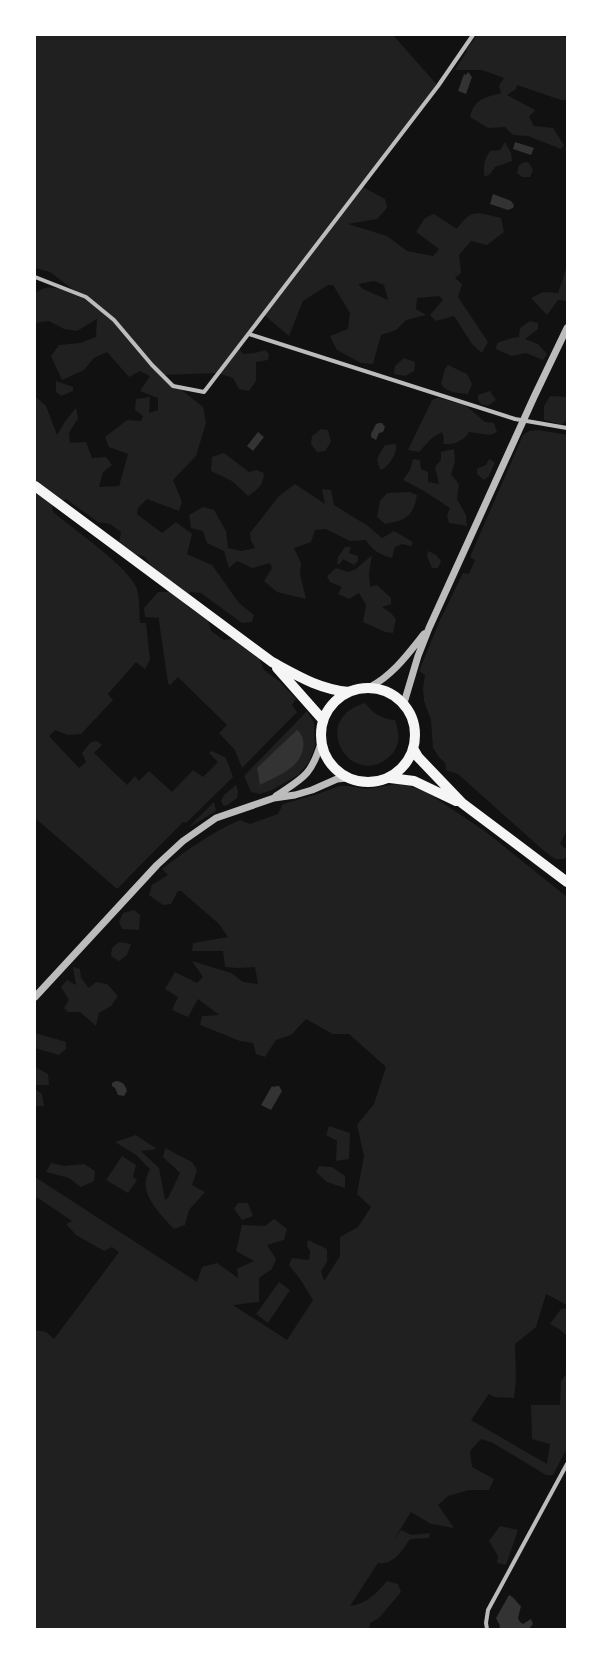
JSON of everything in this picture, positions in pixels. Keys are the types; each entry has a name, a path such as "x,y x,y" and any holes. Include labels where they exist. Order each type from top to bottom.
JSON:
{"main road":[{"path":"35,486 272,662 315,684 335,690 349,692"},
{"path":"272,662 323,720"},
{"path":"359,688 370,688 383,690 394,695 404,703 413,717 416,733 414,750 409,761 401,771 390,778 376,783 361,783 347,778 335,769 326,757 321,743 321,731 323,720 329,708 338,699 359,688"},
{"path":"414,750 462,804 567,882"},
{"path":"390,778 414,781 462,804"}],"street":[{"path":"35,276 86,297 114,320 152,365 173,386 204,392 438,86 473,35"},
{"path":"404,703 418,656 429,628 567,328"},
{"path":"249,334 523,421 567,428"},
{"path":"370,688 381,681 397,666 429,628"},
{"path":"274,798 310,772 316,762 321,743"},
{"path":"35,997 157,865 183,841 216,818 274,798 301,793 337,779 347,778"},
{"path":"487,1629 486,1623 488,1610 567,1464"}],"shaded area":[{"path":"35,35 393,35 438,86 361,186 385,199 387,208 377,219 348,224 387,236 407,251 433,256 439,249 416,232 425,218 434,214 457,229 467,217 476,213 501,218 504,232 487,245 471,241 459,255 461,273 455,278 462,284 458,297 488,342 482,353 472,344 454,316 436,321 430,315 443,300 439,296 417,298 416,309 426,315 406,320 396,330 381,335 373,364 361,363 337,350 330,336 348,329 350,313 333,285 328,285 303,301 289,336 263,314 238,347 243,354 265,350 269,354 268,360 256,362 256,381 249,391 239,389 233,378 218,373 163,375 203,407 206,423 196,456 173,480 182,502 179,511 147,499 138,508 137,514 162,533 176,522 192,534 187,554 212,565 239,603 254,615 252,622 242,623 201,593 190,592 185,602 188,607 208,620 211,631 224,640 232,639 257,653 264,670 279,681 296,699 292,705 297,712 242,768 235,750 219,733 227,725 178,677 170,685 168,683 159,618 145,617 144,608 158,592 170,592 145,557 129,552 119,544 121,532 110,524 98,522 66,499 52,507 53,512 112,559 132,580 138,593 140,623 146,623 150,660 145,669 136,662 108,694 113,700 81,734 68,735 55,730 49,736 79,768 86,762 82,753 91,742 97,741 102,745 94,753 127,785 135,776 139,781 149,771 172,792 193,770 203,777 218,762 209,753 212,751 226,758 233,777 186,823 183,822 117,889 35,818 35,396 46,406 57,435 66,420 76,408 78,418 69,433 70,443 86,442 92,458 106,457 112,465 103,472 99,487 119,486 128,454 109,447 105,437 127,420 141,421 143,416 135,410 136,399 150,397 149,413 158,410 158,398 140,391 150,376 140,371 129,377 107,352 94,358 84,370 62,380 51,356 59,345 80,343 96,337 97,319 77,331 64,329 49,321 35,323 35,294 39,290 44,288 54,288 75,291 50,272 35,268","holes":["374,281 384,285 388,300 363,289 358,284"]},
{"path":"477,35 555,35 567,38 567,100 561,100 517,85 516,89 507,95 535,110 529,117 534,126 553,128 564,145 561,149 528,136 513,135 505,127 488,128 470,117 474,106 481,100 501,93 499,86 504,78 482,70 455,70 467,51 466,50"},
{"path":"468,72 472,77 466,94 458,91 464,74 466,75"},
{"path":"505,142 511,153 512,161 495,167 490,174 485,177 484,167 488,154 490,151 500,150"},
{"path":"515,142 534,148 531,155 513,149"},
{"path":"525,162 529,163 533,170 530,177 522,177 517,173 519,165"},
{"path":"493,194 511,201 514,205 513,208 508,210 490,204"},
{"path":"566,269 567,301 558,300 547,315 531,298 543,292 558,293"},
{"path":"530,321 538,323 538,329 525,339 538,344 547,354 543,360 526,353 512,356 496,349 497,343 519,337 520,328"},
{"path":"404,358 415,362 414,371 405,376 394,374 395,366"},
{"path":"448,365 467,374 472,384 468,394 457,393 443,387 441,384 445,369"},
{"path":"56,381 73,387 73,391 61,396 56,392"},
{"path":"490,391 496,400 488,406 481,404 478,400 478,395"},
{"path":"550,396 566,397 567,420 562,425 544,420 544,406"},
{"path":"438,398 465,405 485,422 494,423 497,432 490,435 469,432 461,440 455,443 443,444 444,438 442,432 432,438 419,452 408,450 432,400"},
{"path":"382,423 385,427 383,432 379,433 376,440 371,437 371,434 376,424"},
{"path":"321,429 328,430 331,442 325,451 317,452 311,444 312,436"},
{"path":"539,430 567,435 567,830 560,844 567,850 567,856 564,859 555,859 543,850 458,774 446,770 445,763 433,748 431,720 424,701 423,688 425,675 419,671 440,620 463,573 469,574 475,560 470,557 523,435 529,431"},
{"path":"258,432 264,437 253,451 247,446"},
{"path":"396,444 396,451 392,459 387,466 381,470 378,463 378,457 385,445"},
{"path":"454,449 455,462 451,474 459,484 457,499 466,515 467,526 449,523 447,515 450,508 424,491 403,480 410,470 413,459 420,460 421,469 428,472 428,482 439,484 435,467 441,460 441,452"},
{"path":"224,453 249,472 256,470 264,473 259,487 248,496 232,481 211,471 212,457"},
{"path":"489,459 495,462 489,476 484,480 477,474 477,469 486,465"},
{"path":"295,484 325,504 322,489 331,490 334,505 368,526 382,538 394,531 413,542 411,546 402,544 395,547 392,558 377,552 366,540 350,541 326,529 315,530 311,542 294,548 301,563 300,574 306,599 277,592 264,581 272,568 270,563 252,568 237,561 229,568 224,551 207,543 203,531 191,528 189,515 203,507 214,510 226,531 228,548 241,551 255,548 251,541 250,533 279,496"},
{"path":"410,492 417,495 411,513 403,519 385,524 377,517 380,501 387,493"},
{"path":"345,547 351,547 349,553 358,556 358,561 354,565 343,559 340,564 337,564 338,557"},
{"path":"428,551 436,555 441,561 438,568 432,568 427,556"},
{"path":"372,555 369,573 370,587 377,585 391,598 391,604 382,607 391,613 396,619 393,633 385,632 363,622 366,605 359,593 349,599 338,594 342,587 330,582 327,576 336,568 348,572 356,569"},
{"path":"365,703 378,715 386,719 395,720 397,729 398,742 395,750 378,764 363,765 351,760 342,750 338,737 339,724 348,712"},
{"path":"307,711 314,723 315,746 309,762 298,775 272,790 260,794 251,792 244,776"},
{"path":"297,730 303,738 303,748 300,758 282,774 260,785 257,768"},
{"path":"397,784 410,786 428,793 486,832 567,897 567,1305 546,1294 536,1327 515,1344 516,1379 514,1398 494,1397 489,1394 471,1420 547,1464 550,1444 532,1439 531,1405 560,1405 561,1381 567,1373 567,1448 553,1475 546,1475 493,1443 481,1439 470,1451 472,1467 494,1479 489,1490 469,1490 448,1496 438,1505 454,1528 431,1524 411,1512 393,1541 401,1530 411,1535 430,1533 429,1538 410,1539 401,1552 389,1562 378,1563 350,1606 361,1603 371,1597 387,1581 398,1584 401,1592 379,1618 370,1623 369,1629 35,1629 35,1330 46,1332 54,1339 119,1252 112,1247 104,1251 76,1235 66,1224 72,1221 35,1196 35,1177 197,1282 202,1267 217,1263 238,1278 237,1269 254,1261 236,1251 242,1225 265,1226 274,1219 287,1229 284,1240 267,1245 276,1259 272,1269 259,1278 259,1302 233,1305 287,1340 313,1300 289,1265 292,1258 309,1260 310,1251 307,1246 308,1240 327,1249 327,1262 321,1271 324,1281 340,1256 340,1237 358,1227 371,1207 357,1194 364,1156 357,1125 374,1104 386,1067 349,1034 333,1034 306,1019 291,1035 276,1040 265,1057 256,1054 253,1043 240,1041 200,1025 202,1016 219,1015 198,999 188,1017 172,1010 178,997 165,989 175,972 197,983 203,977 192,961 231,973 243,982 258,984 255,967 225,967 223,951 192,951 193,943 228,937 219,924 181,891 178,891 171,904 163,905 149,895 152,885 168,875 162,869 171,862 190,848 240,820 250,824 278,814 283,804 339,786 366,789"},
{"path":"236,785 238,791 237,798 226,806 223,805 221,801 224,795"},
{"path":"214,802 216,811 188,828"},
{"path":"134,910 140,915 139,930 122,929 119,922 123,913"},
{"path":"119,942 131,944 127,955 119,961 111,956 112,948"},
{"path":"73,967 80,969 81,978 89,988 96,982 107,984 118,996 111,1006 99,1013 96,1026 80,1012 68,1012 64,1008 69,1000 61,987 67,980 76,985"},
{"path":"35,1033 66,1042 66,1049 59,1055 35,1048"},
{"path":"35,1067 48,1074 49,1085 35,1085"},
{"path":"116,1081 122,1083 125,1087 127,1091 124,1096 118,1095 115,1088 112,1086 112,1083"},
{"path":"272,1086 279,1086 282,1091 271,1110 261,1105"},
{"path":"35,1089 42,1094 44,1106 35,1106"},
{"path":"329,1126 350,1133 349,1159 336,1161 337,1141 326,1135"},
{"path":"136,1135 157,1149 141,1151 159,1168 165,1200 168,1198 180,1173 163,1157 165,1148 192,1162 197,1170 192,1185 205,1192 189,1210 185,1225 174,1229 160,1213 151,1201 146,1187 146,1178 150,1169 136,1155 115,1142"},
{"path":"122,1156 136,1165 133,1177 137,1180 128,1193 106,1180"},
{"path":"51,1163 64,1166 84,1164 95,1171 94,1181 81,1187 69,1178 46,1172"},
{"path":"319,1166 332,1167 345,1176 345,1188 327,1182 316,1172"},
{"path":"238,1203 248,1203 253,1216 242,1220 234,1209"},
{"path":"279,1282 290,1290 268,1323 256,1314"},
{"path":"567,1308 567,1336 550,1324 561,1309"},
{"path":"500,1526 518,1530 506,1565 497,1563 498,1556 489,1541"},
{"path":"509,1595 521,1606 518,1618 520,1622 523,1624 531,1619 533,1624 529,1629 499,1629 500,1626 496,1618"}]}
